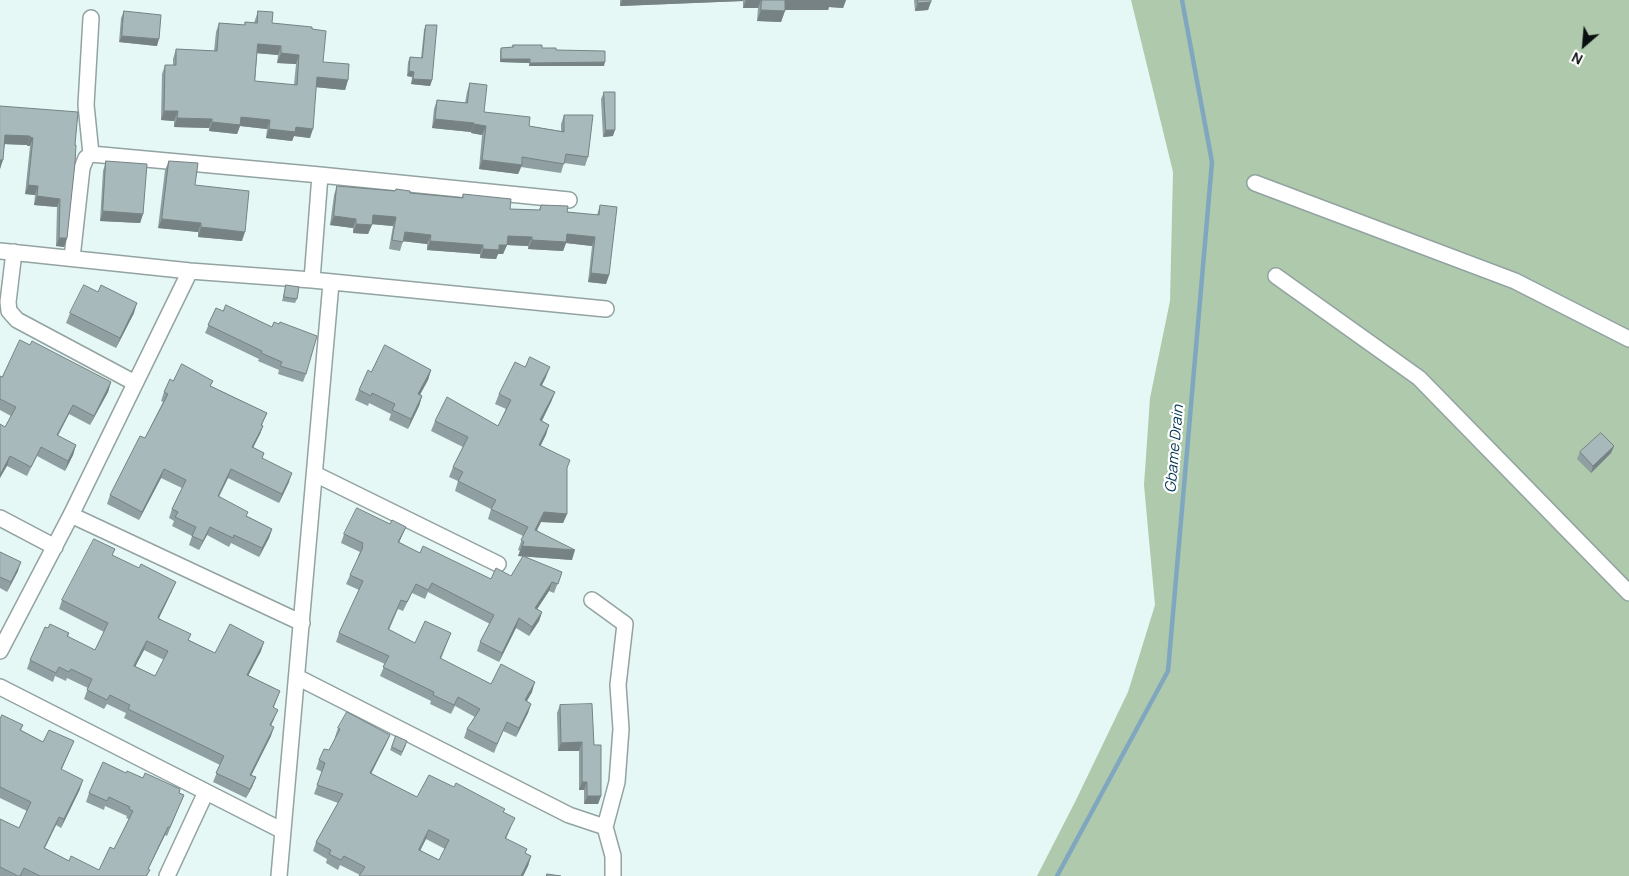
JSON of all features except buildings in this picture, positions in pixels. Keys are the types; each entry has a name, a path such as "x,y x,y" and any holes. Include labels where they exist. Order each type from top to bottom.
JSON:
{"street":[{"path":"91,18 86,105 91,154"},
{"path":"72,258 82,168 86,158 91,154 320,174 569,200"},
{"path":"312,280 320,174"},
{"path":"1255,183 1515,281 1629,339"},
{"path":"135,383 17,320 9,311 7,251 190,271 312,280 606,309"},
{"path":"0,651 71,516 190,271"},
{"path":"1276,276 1419,378 1629,593"},
{"path":"280,876 331,283"},
{"path":"315,474 498,564"},
{"path":"71,516 302,623"},
{"path":"0,518 55,547"},
{"path":"592,600 625,624 618,685 621,728 617,782 605,827 613,856 613,876"},
{"path":"297,677 568,815 605,827"},
{"path":"0,688 283,831"},
{"path":"167,876 206,792"}],"green space":[{"path":"1131,0 1629,0 1629,876 1037,876 1128,692 1155,605 1144,485 1150,398 1170,301 1173,172"}],"waterway":[{"name":"Gbame Drain","path":"1057,876 1168,671 1212,162 1182,0"}]}
